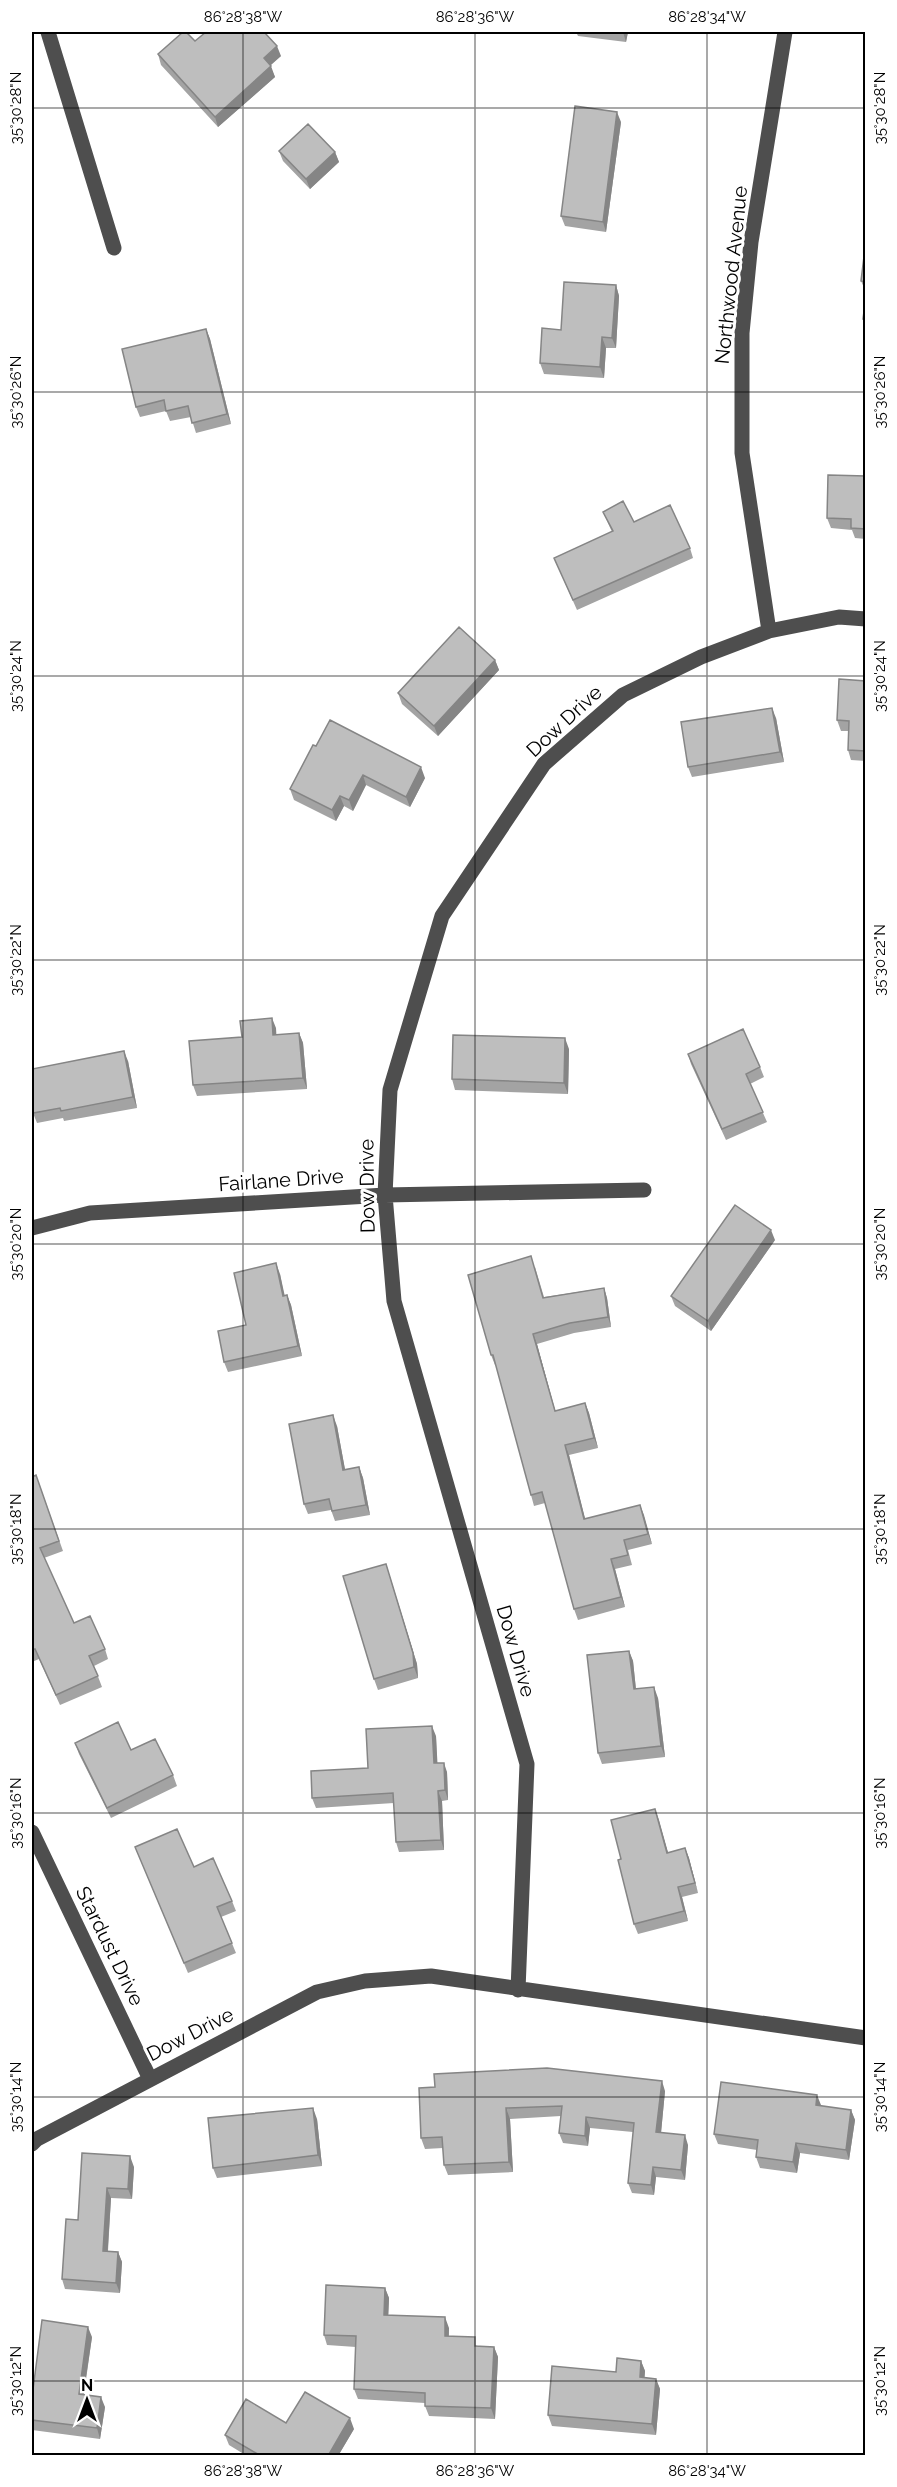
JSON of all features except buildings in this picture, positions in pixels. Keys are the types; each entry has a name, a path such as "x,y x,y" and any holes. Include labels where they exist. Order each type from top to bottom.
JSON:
{"street":[{"path":"32,34 39,32"},
{"path":"48,32 114,249"},
{"name":"Northwood Avenue","path":"770,631 742,453 742,333 751,242 785,32"},
{"name":"Dow Drive","path":"518,1990 526,1764 394,1301 385,1195 390,1090 442,916 544,764 623,695 701,657 770,631 839,617 866,619"},
{"name":"Fairlane Drive","path":"32,1228 90,1213 385,1195 644,1191"},
{"name":"Stardust Drive","path":"32,1832 150,2079"},
{"name":"Dow Drive","path":"32,2144 37,2139 317,1992 365,1981 431,1976 866,2038"}]}
